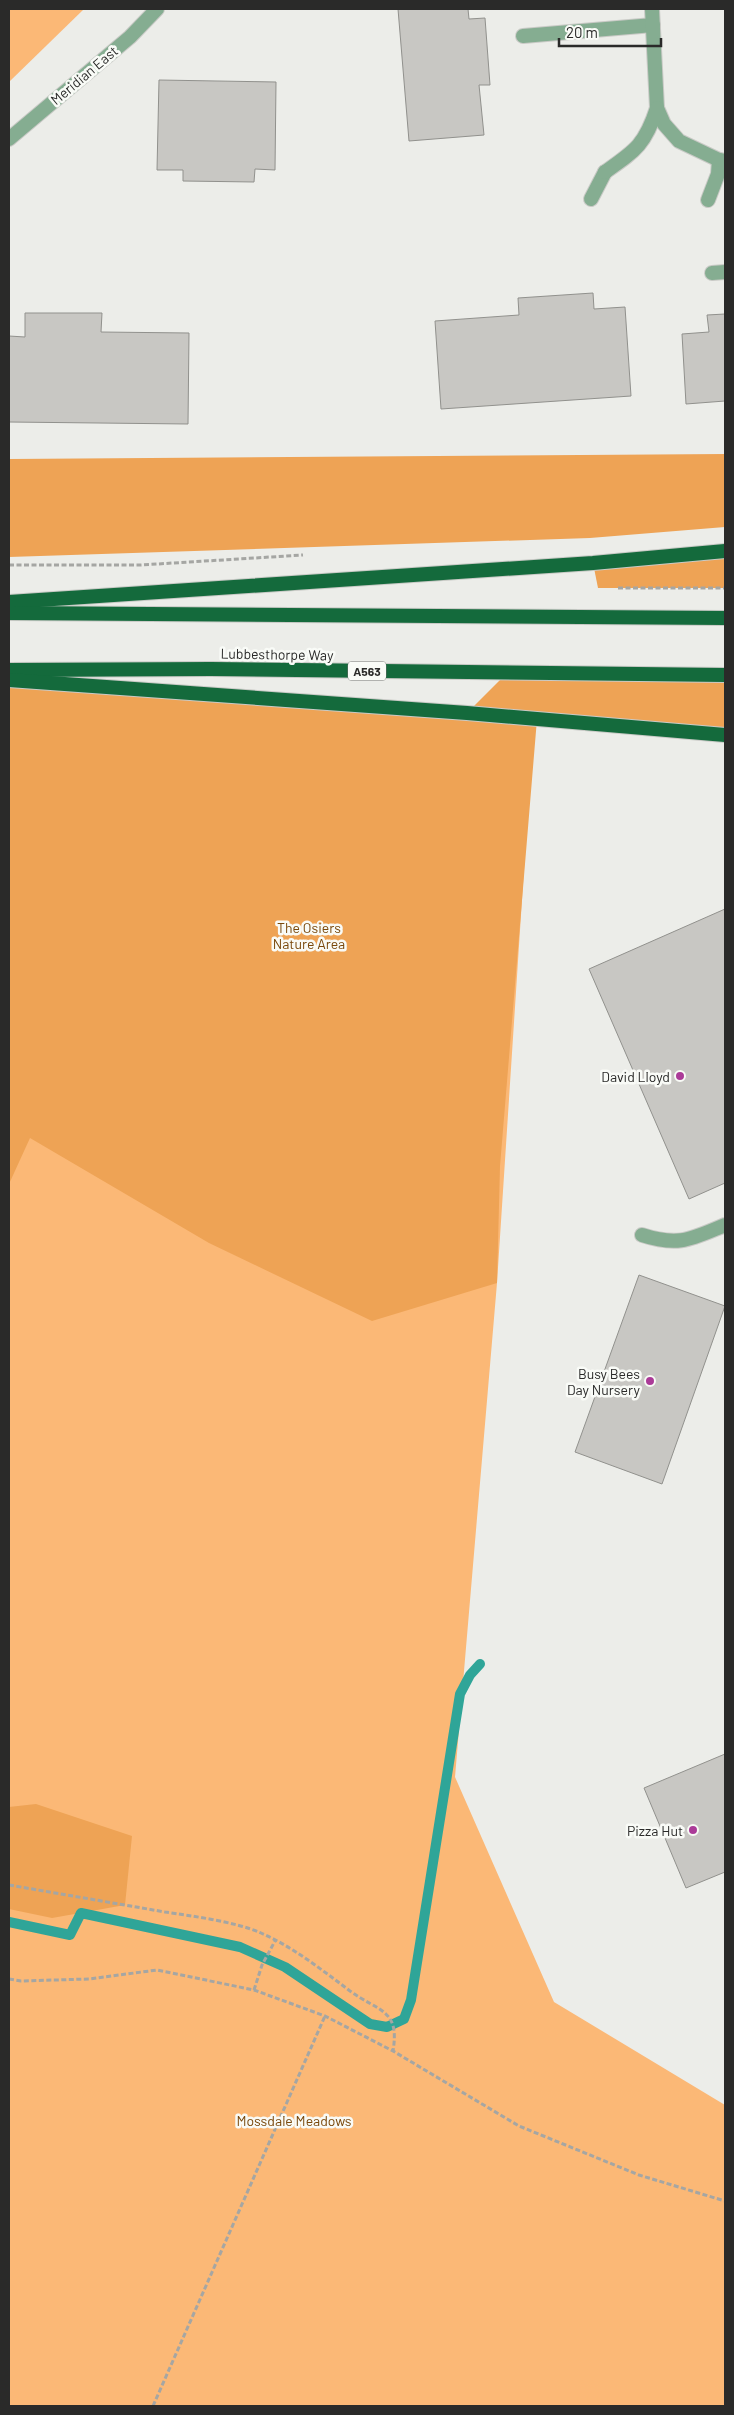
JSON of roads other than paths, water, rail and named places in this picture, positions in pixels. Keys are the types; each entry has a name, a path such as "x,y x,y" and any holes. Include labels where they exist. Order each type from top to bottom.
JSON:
{"highway":[{"path":"9,602 593,563 725,551"},
{"path":"9,613 725,618"},
{"name":"Lubbesthorpe Way","path":"9,670 210,669 725,675"},
{"path":"9,680 467,713 725,735"}],"street":[{"name":"Meridian East","path":"9,139 130,37 157,9"},
{"path":"591,199 604,172 631,154 649,134 657,108 652,9"},
{"path":"523,36 653,25"},
{"path":"657,108 664,124 679,141 722,161 708,200"},
{"path":"642,1235 663,1242 689,1240 725,1225"}],"waterway":[{"path":"9,1922 70,1935 81,1913 240,1947 285,1967 370,2024 387,2027 404,2019 411,2000 460,1694 470,1675 480,1664"}],"place":[{"name":"David Lloyd","path":"680,1076"},
{"name":"Busy Bees Day Nursery","path":"650,1381"},
{"name":"Pizza Hut","path":"693,1830"}],"park label":[{"name":"The Osiers Nature Area","path":"309,936"},
{"name":"Mossdale Meadows","path":"294,2120"}]}
